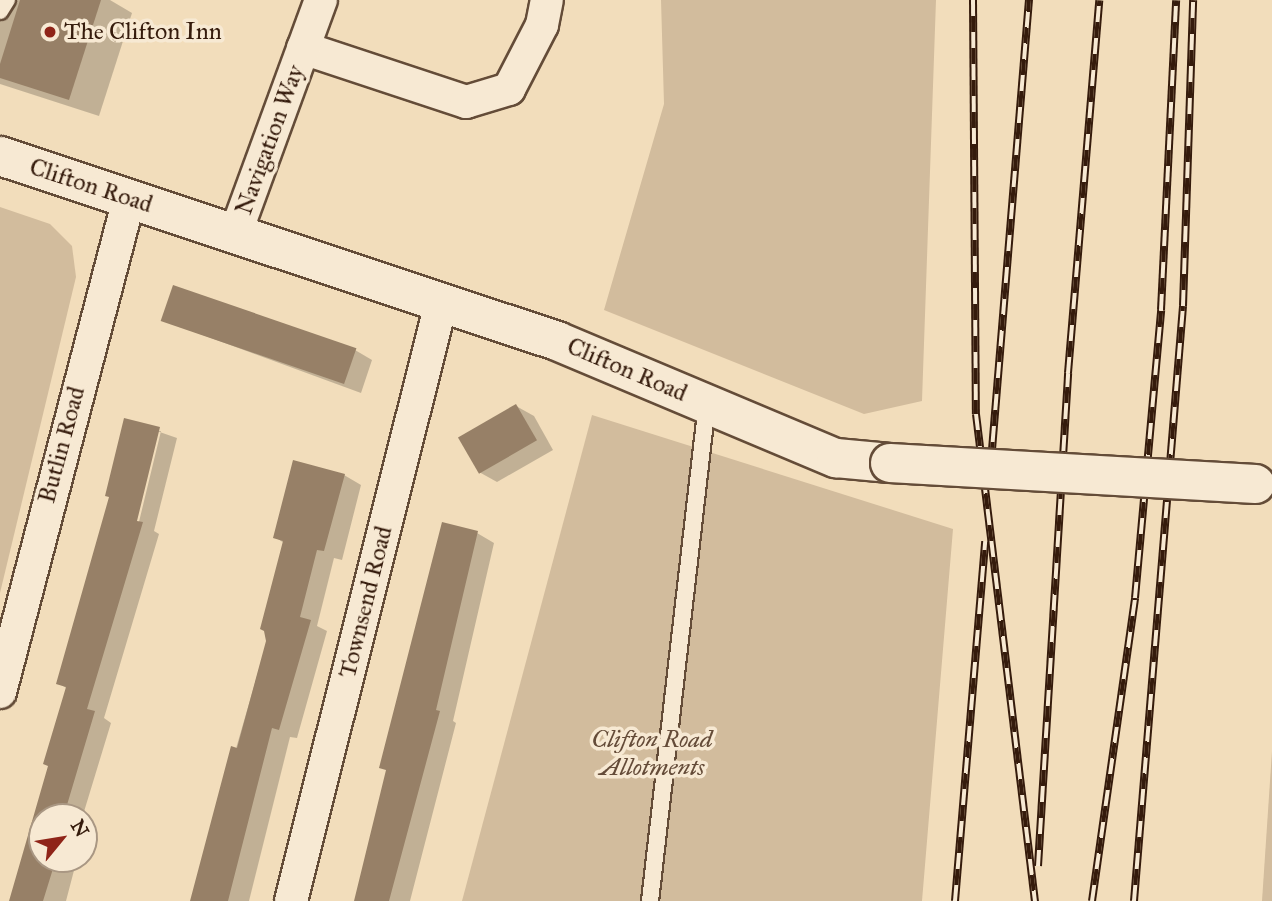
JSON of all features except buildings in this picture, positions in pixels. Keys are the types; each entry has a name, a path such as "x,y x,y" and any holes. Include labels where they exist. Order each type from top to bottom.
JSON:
{"street":[{"name":"Navigation Way","path":"236,232 321,0"},
{"name":"Navigation Way","path":"303,48 466,102 509,89 542,25 547,0"},
{"name":"Clifton Road","path":"0,156 236,232 557,341 836,458 1264,484"},
{"name":"Butlin Road","path":"0,692 129,199"},
{"name":"Townsend Road","path":"291,901 441,303"}],"lane":[{"path":"0,12 7,0"},
{"path":"650,901 707,404"}],"green space":[{"path":"661,0 936,0 922,401 864,414 604,310 664,104"},
{"path":"0,207 50,224 72,246 76,277 0,593"},
{"name":"Clifton Road Allotments","path":"592,415 953,529 922,901 462,901"},
{"path":"1272,751 1272,901 1262,901"}],"railway":[{"path":"973,0 976,414 1035,901"},
{"path":"990,474 1029,0"},
{"path":"1038,866 1068,373 1099,0"},
{"path":"1092,901 1135,598 1161,310 1176,0"},
{"path":"1134,901 1183,306 1193,0"},
{"path":"955,901 985,541"}],"place":[{"name":"The Clifton Inn","path":"50,32"}]}
